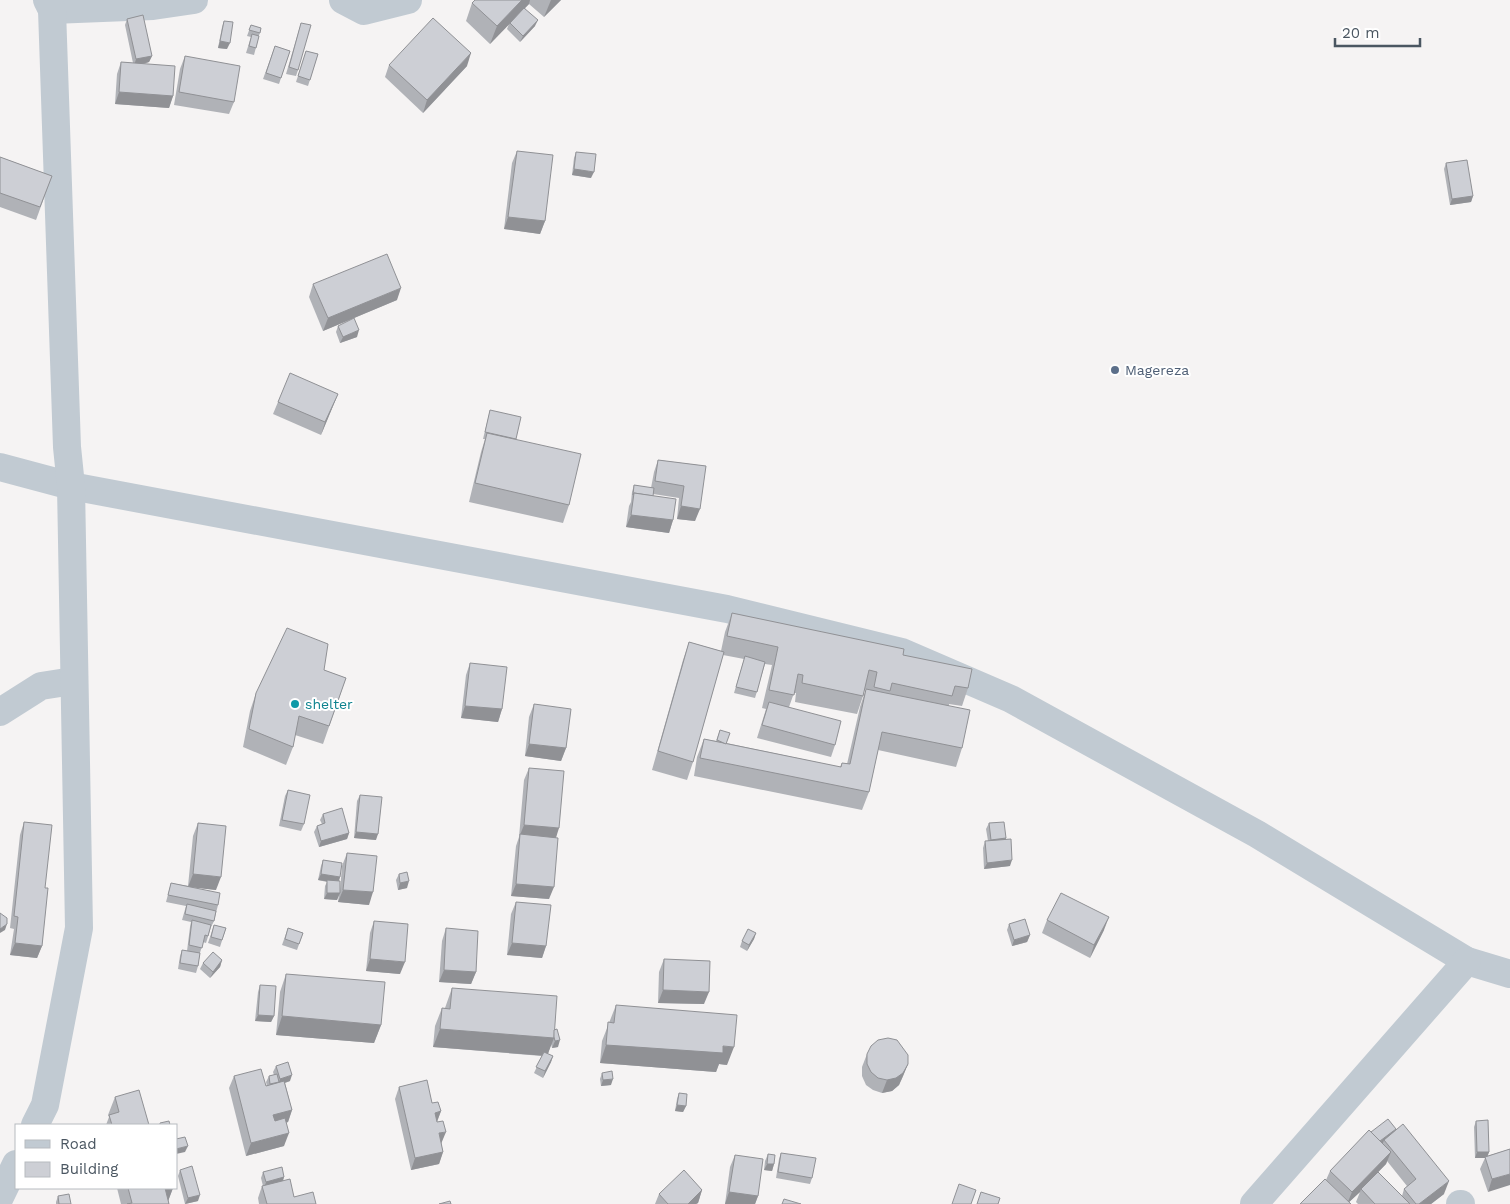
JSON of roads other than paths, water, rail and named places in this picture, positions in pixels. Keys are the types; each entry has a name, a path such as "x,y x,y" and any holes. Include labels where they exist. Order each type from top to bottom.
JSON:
{"street":[{"path":"36,1124 45,1105 79,928 73,681 71,486 66,447 50,5 153,6 194,0"},
{"path":"343,0 364,11 408,0"},
{"path":"0,467 71,486 727,609 902,652 1011,699 1258,834 1467,961 1510,974"},
{"path":"0,712 41,686 73,681"},
{"path":"1254,1204 1467,961"},
{"path":"0,1197 15,1166"}],"place":[{"name":"Magereza","path":"1115,370"},
{"name":"shelter","path":"295,704"}]}
